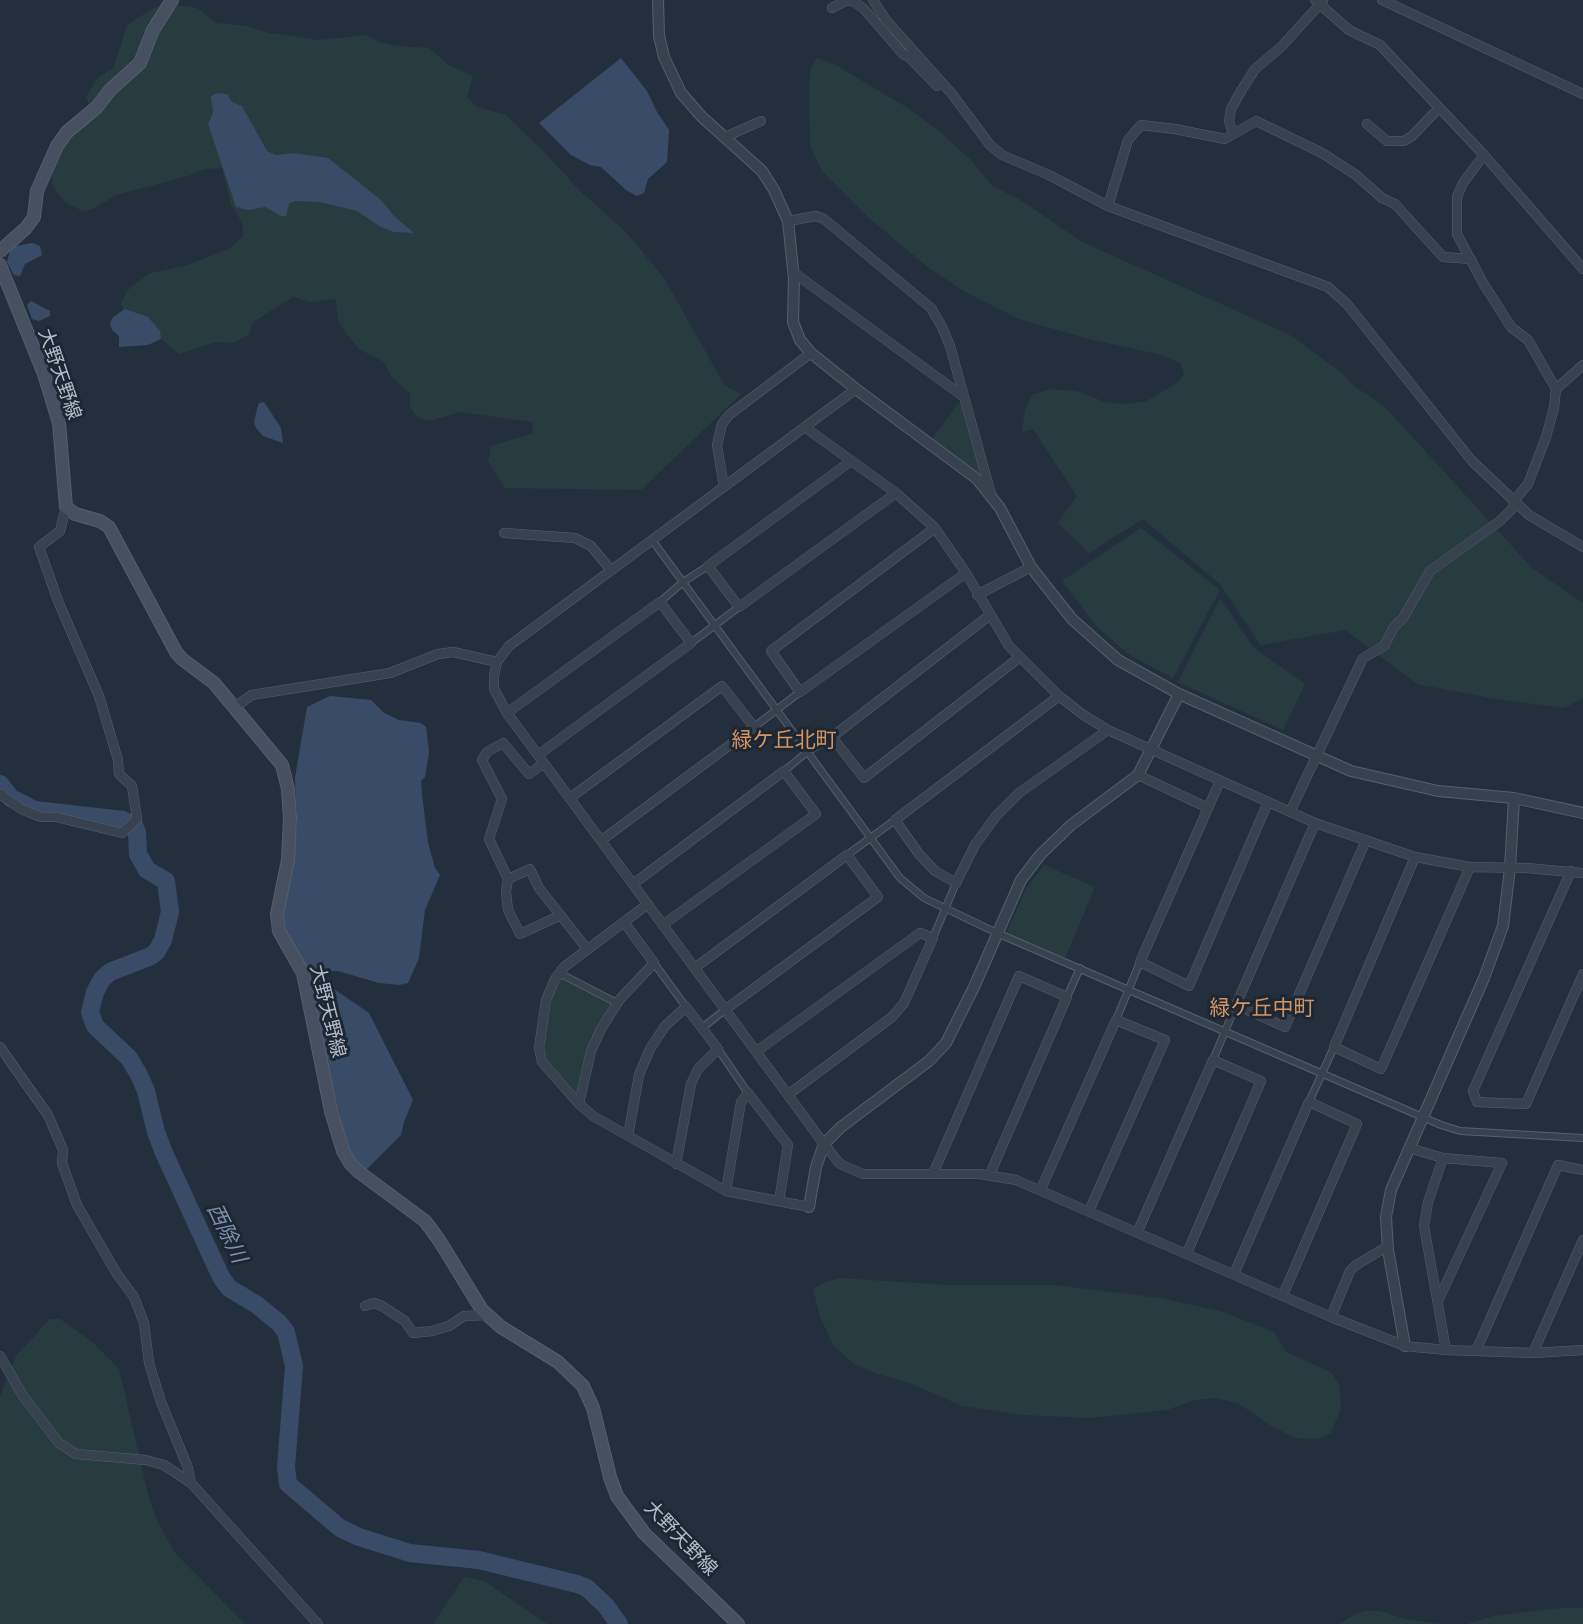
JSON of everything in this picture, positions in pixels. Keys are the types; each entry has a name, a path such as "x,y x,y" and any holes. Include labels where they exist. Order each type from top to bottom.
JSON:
{"main road":[{"path":"0,251 34,218 37,191 57,146 67,132 97,107 110,90 140,63 153,30 172,0"},
{"name":"大野天野線","path":"0,265 44,374 60,423 66,507 75,514 100,521 109,527 176,652 214,683 282,765 288,789 290,818 288,860 277,914 279,931 303,973 331,1111 343,1151 359,1172 425,1221 482,1310 501,1327 558,1362 583,1386 593,1408 617,1496 644,1533 738,1624"}],"street":[{"path":"658,0 659,36 673,79 689,105 762,171 788,221 793,272 793,322 800,340 811,353 856,389 977,479 991,495 1031,567 1072,619 1118,660 1179,694 1351,771 1438,792 1514,798 1583,813"},
{"path":"873,0 886,20 957,102 990,145 1002,155 1049,175 1108,206 1328,286 1347,304 1472,461 1529,515 1583,547"},
{"path":"1382,0 1583,94"},
{"path":"832,8 845,1 853,1 864,9 903,54 957,102"},
{"path":"1233,133 1229,121 1231,109 1255,69 1281,47 1320,1 1329,14 1349,30 1380,45 1484,155 1583,269"},
{"path":"1367,124 1387,141 1404,141 1439,108"},
{"path":"725,137 761,121"},
{"path":"1108,206 1128,140 1141,125 1225,139 1256,121 1322,153 1356,175 1382,198 1395,204 1443,257 1471,259"},
{"path":"1290,812 1363,658 1384,646 1430,571 1500,521 1515,503 1528,484 1546,437 1556,389 1528,340 1511,327 1457,234 1457,197 1463,183 1484,155"},
{"path":"788,221 816,216 824,219 931,308 950,346 991,495"},
{"path":"793,272 964,397"},
{"path":"724,487 717,445 722,424 729,415 811,353"},
{"path":"1556,389 1583,365"},
{"path":"856,389 509,646 497,662 494,689 507,713 824,1144 841,1164 863,1174 990,1174 1016,1180 1331,1317 1405,1346 1533,1353 1583,1350"},
{"path":"806,428 896,493 935,528 966,573 1009,646 1059,696 1108,730 1315,823 1415,857 1470,867 1583,873"},
{"path":"507,713 851,461"},
{"path":"559,916 520,934 508,910 508,879 489,839 502,799 482,760 486,752 503,743 529,774 541,759 691,643 896,493"},
{"path":"0,794 21,809 41,817 56,817 122,833 137,819 132,786 119,774 118,760 99,696 58,601 39,547 60,530 66,507"},
{"path":"800,692 771,651 935,528"},
{"path":"504,533 575,538 591,546 610,569"},
{"path":"652,540 900,878 924,898 1223,1032 1460,1131 1583,1138"},
{"path":"708,566 739,607"},
{"path":"977,595 1031,567"},
{"path":"602,840 800,692 966,573"},
{"path":"660,602 691,643"},
{"path":"633,884 807,752 832,737 990,615"},
{"path":"233,708 252,695 390,673 438,654 453,652 497,662"},
{"path":"832,737 864,778 1020,657"},
{"path":"570,798 722,686 754,727"},
{"path":"648,904 559,973 546,1000 539,1048 542,1062 593,1116 676,1164 726,1191 809,1207 816,1167 824,1144 841,1127 929,1061 946,1043 1021,880 1040,855 1071,825 1138,775 1179,694"},
{"path":"696,967 1059,696"},
{"path":"789,1094 892,1017 904,1003 956,883 975,845 996,816 1020,793 1108,730"},
{"path":"664,924 816,814 784,771"},
{"path":"1138,775 1208,808"},
{"path":"1041,1189 1220,781"},
{"path":"1405,1346 1388,1246 1386,1217 1391,1190 1503,926 1514,798"},
{"path":"1140,962 1189,986 1268,802"},
{"path":"895,820 935,871 956,883"},
{"path":"1138,1231 1315,823"},
{"path":"1236,1005 1285,1027 1366,839"},
{"path":"702,1028 878,897 847,855"},
{"path":"1234,1274 1415,857"},
{"path":"1334,1047 1381,1069 1470,867"},
{"path":"508,879 530,869 539,888 587,949"},
{"path":"1571,871 1473,1091 1477,1102 1526,1104 1583,974"},
{"path":"624,922 788,1145 779,1201"},
{"path":"757,1051 920,933 933,938"},
{"path":"579,1104 591,1051 601,1029 617,1003 654,963"},
{"path":"990,1174 1080,968"},
{"path":"559,973 617,1003"},
{"path":"933,1174 1019,976 1067,997"},
{"path":"628,1136 639,1075 650,1049 665,1026 686,1007"},
{"path":"1089,1210 1165,1041 1116,1020"},
{"path":"0,1047 48,1115 63,1150 62,1163 77,1205 117,1274 134,1297 144,1323 149,1363 161,1402 188,1468 191,1483"},
{"path":"676,1164 691,1084 698,1069 718,1049"},
{"path":"1186,1253 1261,1082 1213,1060"},
{"path":"726,1191 741,1102 748,1093"},
{"path":"1283,1295 1357,1124 1309,1102"},
{"path":"1409,1148 1443,1158 1502,1163 1438,1301"},
{"path":"1443,1158 1428,1202 1424,1226 1446,1350"},
{"path":"1476,1351 1558,1166 1583,1170"},
{"path":"1533,1353 1583,1240"},
{"path":"1331,1317 1350,1271 1388,1246"},
{"path":"365,1306 374,1303 382,1306 405,1321 413,1333 449,1326 464,1316 487,1314"},
{"path":"0,1356 23,1396 59,1443 76,1454 146,1460 164,1465 191,1483 318,1624"}],"green space":[{"path":"166,4 197,8 216,23 246,26 270,33 318,40 367,35 379,42 397,46 429,48 450,66 473,76 467,97 477,107 506,115 582,193 625,231 664,278 725,386 741,394 641,490 505,488 488,461 491,446 532,434 533,422 460,412 429,421 417,417 410,407 410,394 392,377 384,362 359,349 345,332 338,320 336,299 311,302 293,297 253,322 249,334 234,343 215,342 180,354 163,341 148,318 124,312 121,302 129,289 150,273 185,266 229,249 244,235 242,222 231,205 222,168 204,169 116,195 93,209 83,211 66,203 53,187 51,167 63,143 90,107 86,97 97,79 114,67 127,25 152,9"},
{"path":"817,58 834,64 906,107 938,130 973,162 992,186 1019,199 1082,242 1288,334 1384,406 1532,568 1583,603 1583,698 1564,708 1417,684 1345,630 1261,645 1220,584 1143,519 1089,553 1058,523 1077,496 1033,429 1022,432 1025,410 1032,395 1050,389 1077,391 1107,403 1147,401 1177,383 1184,374 1180,363 1158,354 1097,341 1019,319 967,293 928,267 870,219 822,171 810,146 809,81 811,67"},
{"path":"958,403 963,406 981,468 977,474 931,441"},
{"path":"1141,528 1220,590 1173,678 1130,655 1097,627 1062,581"},
{"path":"1220,598 1254,648 1305,684 1283,730 1178,682"},
{"path":"1044,865 1095,887 1065,958 1006,934 1026,889"},
{"path":"559,977 615,1005 600,1028 578,1100 543,1061 540,1047 548,1000"},
{"path":"840,1278 946,1285 1054,1285 1161,1298 1223,1312 1274,1332 1286,1352 1330,1372 1339,1383 1341,1408 1331,1433 1317,1439 1295,1438 1238,1403 1215,1398 1194,1400 1167,1410 1090,1418 1022,1415 962,1406 910,1383 854,1364 833,1345 820,1316 813,1289"},
{"path":"50,1319 60,1319 92,1342 119,1369 156,1518 174,1552 245,1624 0,1624 0,1397 16,1356"},
{"path":"464,1577 484,1581 547,1624 433,1624"},
{"path":"1583,1608 1583,1624 1467,1624 1493,1616"},
{"path":"1365,1611 1380,1611 1405,1619 1442,1624 1340,1624"}],"water":[{"path":"621,58 647,91 669,130 667,162 648,179 644,193 637,196 626,190 601,167 590,165 571,155 539,123"},
{"path":"217,93 227,94 232,102 242,106 267,151 276,155 293,153 328,158 381,200 396,218 414,233 394,232 357,211 320,202 295,201 289,204 286,216 265,207 248,210 236,207 208,124 213,113 211,96"},
{"path":"32,243 40,246 42,255 25,264 20,276 14,275 7,262 11,247"},
{"path":"31,301 50,311 50,316 39,321 32,319 27,305"},
{"path":"125,309 148,317 160,331 161,339 148,345 119,347 119,336 112,330 110,323 113,317"},
{"path":"264,402 281,428 283,443 263,436 256,428 254,422 257,409 259,403"},
{"path":"330,696 371,700 384,713 399,720 421,723 426,727 429,752 425,777 421,781 422,794 428,843 435,868 440,875 425,910 419,958 408,983 379,983 338,971 307,972 283,927 282,907 297,824 295,778 307,707"},
{"path":"318,978 369,1013 413,1100 401,1135 364,1172 347,1150 309,979"}],"waterway":[{"name":"西除川","path":"0,784 11,798 35,810 123,820 134,825 138,854 147,870 166,881 170,912 163,940 157,951 151,956 110,972 102,979 95,992 90,1012 95,1026 129,1058 139,1075 164,1153 221,1277 229,1288 257,1305 286,1332 294,1366 286,1467 288,1484 340,1528 359,1537 410,1553 479,1560 577,1584 587,1588 606,1606 619,1624"}],"district":[{"name":"緑ケ丘北町","path":"784,740"},
{"name":"緑ケ丘中町","path":"1262,1008"}]}
